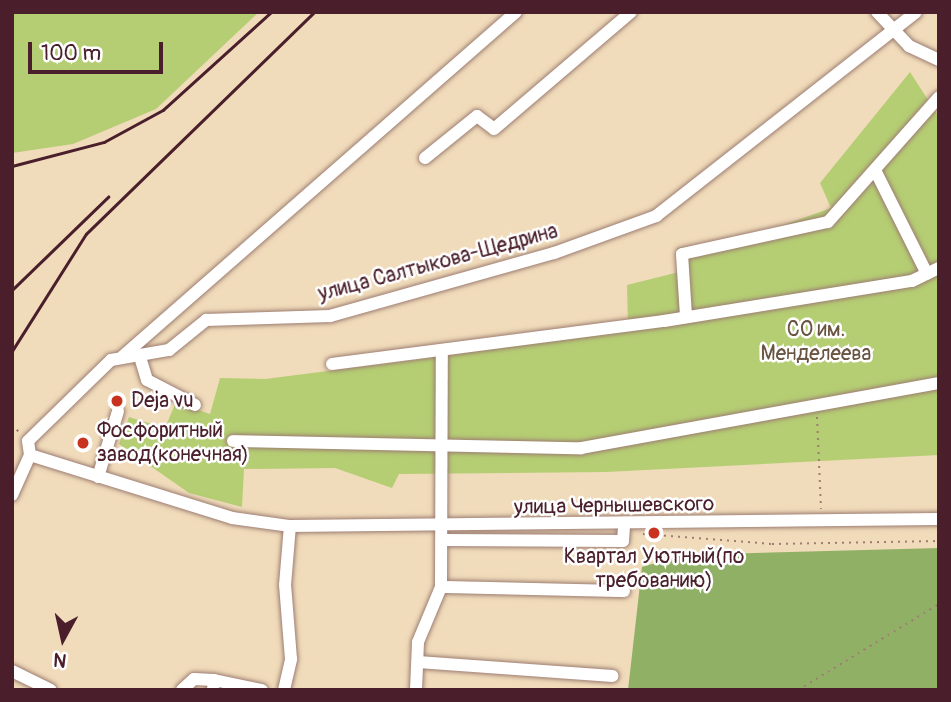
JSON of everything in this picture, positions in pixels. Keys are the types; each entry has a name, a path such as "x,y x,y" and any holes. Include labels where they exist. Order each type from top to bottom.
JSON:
{"street":[{"path":"12,495 30,455 28,441 111,360 123,356 516,12"},
{"path":"425,158 477,116 494,129 631,12"},
{"path":"877,12 891,29 939,60"},
{"name":"улица Салтыкова-Щедрина","path":"123,356 140,357 169,350 206,320 330,316 554,253 656,216 891,29 910,22 916,12"},
{"path":"686,316 682,254 828,222 939,97"},
{"path":"332,364 442,352 686,316 933,271 875,170"},
{"path":"416,690 418,642 441,587 444,534 442,352"},
{"path":"140,357 147,380 195,405"},
{"path":"233,441 581,448 817,408 939,383"},
{"path":"98,477 118,411"},
{"name":"улица Чернышевского","path":"30,455 184,504 290,526 444,534 939,519"},
{"path":"284,690 291,659 285,585 290,526"},
{"path":"441,587 624,591"},
{"path":"418,662 612,676"},
{"path":"12,671 51,690"},
{"path":"182,690 194,679 214,685 262,690"}],"path":[{"path":"817,408 821,521"},
{"path":"624,530 772,544 939,541"},
{"path":"798,690 939,604"}],"green space":[{"path":"12,12 259,12 156,109 73,144 12,153"},
{"name":"СО им. Менделеева","path":"910,72 939,117 939,455 606,472 399,474 392,488 335,468 244,469 242,507 189,493 119,444 129,417 165,428 176,402 210,414 220,378 265,379 454,355 628,323 627,285 679,272 677,248 756,235 831,208 820,183"},
{"path":"939,548 939,690 628,690 642,567 682,555"}],"railway":[{"path":"12,166 104,142 163,110 271,12"},
{"path":"12,351 86,234 314,12"},
{"path":"12,290 108,197"}],"place":[{"name":"Deja vu","path":"117,401"},
{"name":"Фосфоритный завод(конечная)","path":"83,443"},
{"name":"Квартал Уютный(по требованию)","path":"654,533"}]}
